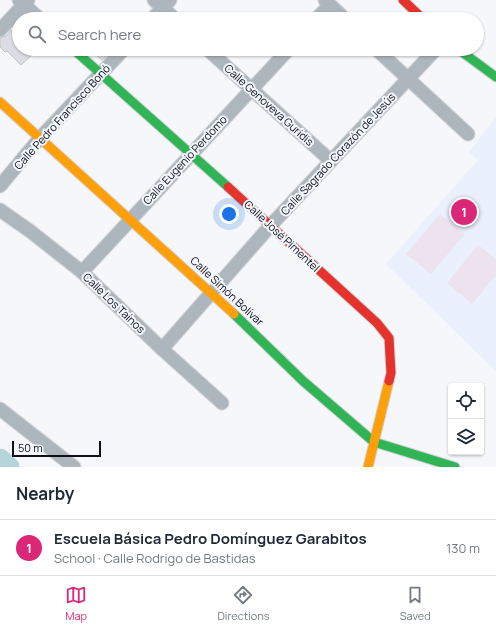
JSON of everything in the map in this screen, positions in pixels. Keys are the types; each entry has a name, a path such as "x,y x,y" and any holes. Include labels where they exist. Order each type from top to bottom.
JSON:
{"street":[{"path":"403,0 416,12"},
{"path":"15,12 24,1 34,12"},
{"path":"321,12 327,2 338,12"},
{"path":"156,12 162,3 169,12"},
{"path":"0,30 12,16"},
{"name":"Calle José Pimentel","path":"81,56 271,225 376,323 389,338 391,373 368,467"},
{"name":"Calle Pedro Francisco Bonó","path":"0,186 40,138 118,56"},
{"name":"Calle Genoveva Guridis","path":"215,56 331,162"},
{"name":"Calle Eugenio Perdomo","path":"82,272 283,56"},
{"path":"383,56 468,134"},
{"name":"Calle Sagrado Corazón de Jesús","path":"162,349 271,225 430,56"},
{"path":"468,56 496,77"},
{"name":"Calle Simón Bolívar","path":"0,102 248,326 303,381 374,442 455,467"},
{"name":"Calle Los Taínos","path":"0,210 30,231 82,272 162,349 222,403"},
{"path":"0,409 74,467"}],"shaded area":[{"path":"496,117 496,371 386,264 478,160 469,152"},
{"path":"440,214 465,234 431,274 406,254"},
{"path":"478,245 496,259 496,275 472,304 447,283"}],"building":[{"path":"11,30 12,56 0,47 0,38 6,36"},
{"path":"12,56 31,56 21,65"},
{"path":"97,56 106,56 102,60"}],"waterway":[{"path":"0,459 9,467"}],"traffic: fast":[{"path":"81,56 228,187"},
{"path":"468,56 496,77"},
{"path":"234,314 303,381 374,442 455,467"}],"traffic: slow":[{"path":"0,102 234,314"},
{"path":"368,467 389,381"}],"traffic: jam":[{"path":"403,0 416,12"},
{"path":"228,187 377,323 389,338 391,373 389,381"}],"place":[{"name":"Escuela Básica Pedro Domínguez Garabitos","path":"464,212"}]}
